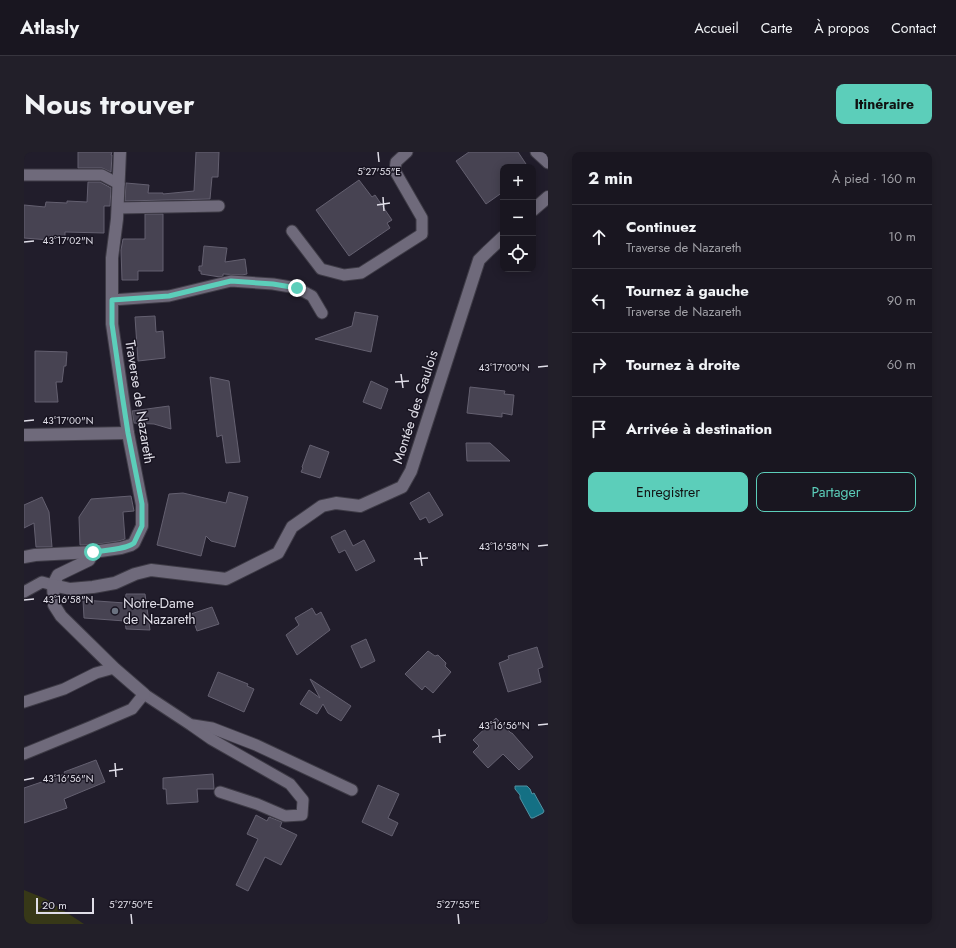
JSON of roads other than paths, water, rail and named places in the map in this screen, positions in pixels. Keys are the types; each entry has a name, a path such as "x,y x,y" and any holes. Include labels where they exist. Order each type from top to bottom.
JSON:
{"street":[{"name":"Traverse de Nazareth","path":"24,558 35,555 93,552 121,548 134,543 142,526 142,504 128,433 112,324 112,258 118,208 120,152"},
{"path":"536,207 548,197"},
{"name":"Montée des Gaulois","path":"53,585 70,589 93,587 115,583 135,574 151,570 226,579 278,554 292,527 322,506 336,503 360,506 402,487 411,471 479,260 500,240"},
{"path":"24,435 128,433"},
{"path":"93,552 89,560 58,575 53,585 54,605 61,616 114,668 144,694"}],"lane":[{"path":"292,231 321,269 344,275 361,274 422,234 422,218 395,171 396,162 407,152"},
{"path":"536,152 548,163"},
{"path":"24,175 102,175 119,184"},
{"path":"118,208 219,206"},
{"path":"112,300 169,296 231,281 273,284 297,288 312,296 322,313"},
{"path":"24,592 42,582 53,585"},
{"path":"24,702 64,689 96,673 114,668"},
{"path":"24,754 90,728 132,708 144,694 211,739 290,784 303,800 302,815 285,816 257,804 220,792"},
{"path":"191,725 212,728 256,745 352,790"}],"water":[{"path":"515,786 527,786 532,794 534,793 544,811 543,813 531,818 520,798 520,795 515,789"}],"place":[{"name":"Notre-Dame de Nazareth","path":"115,611"}]}
